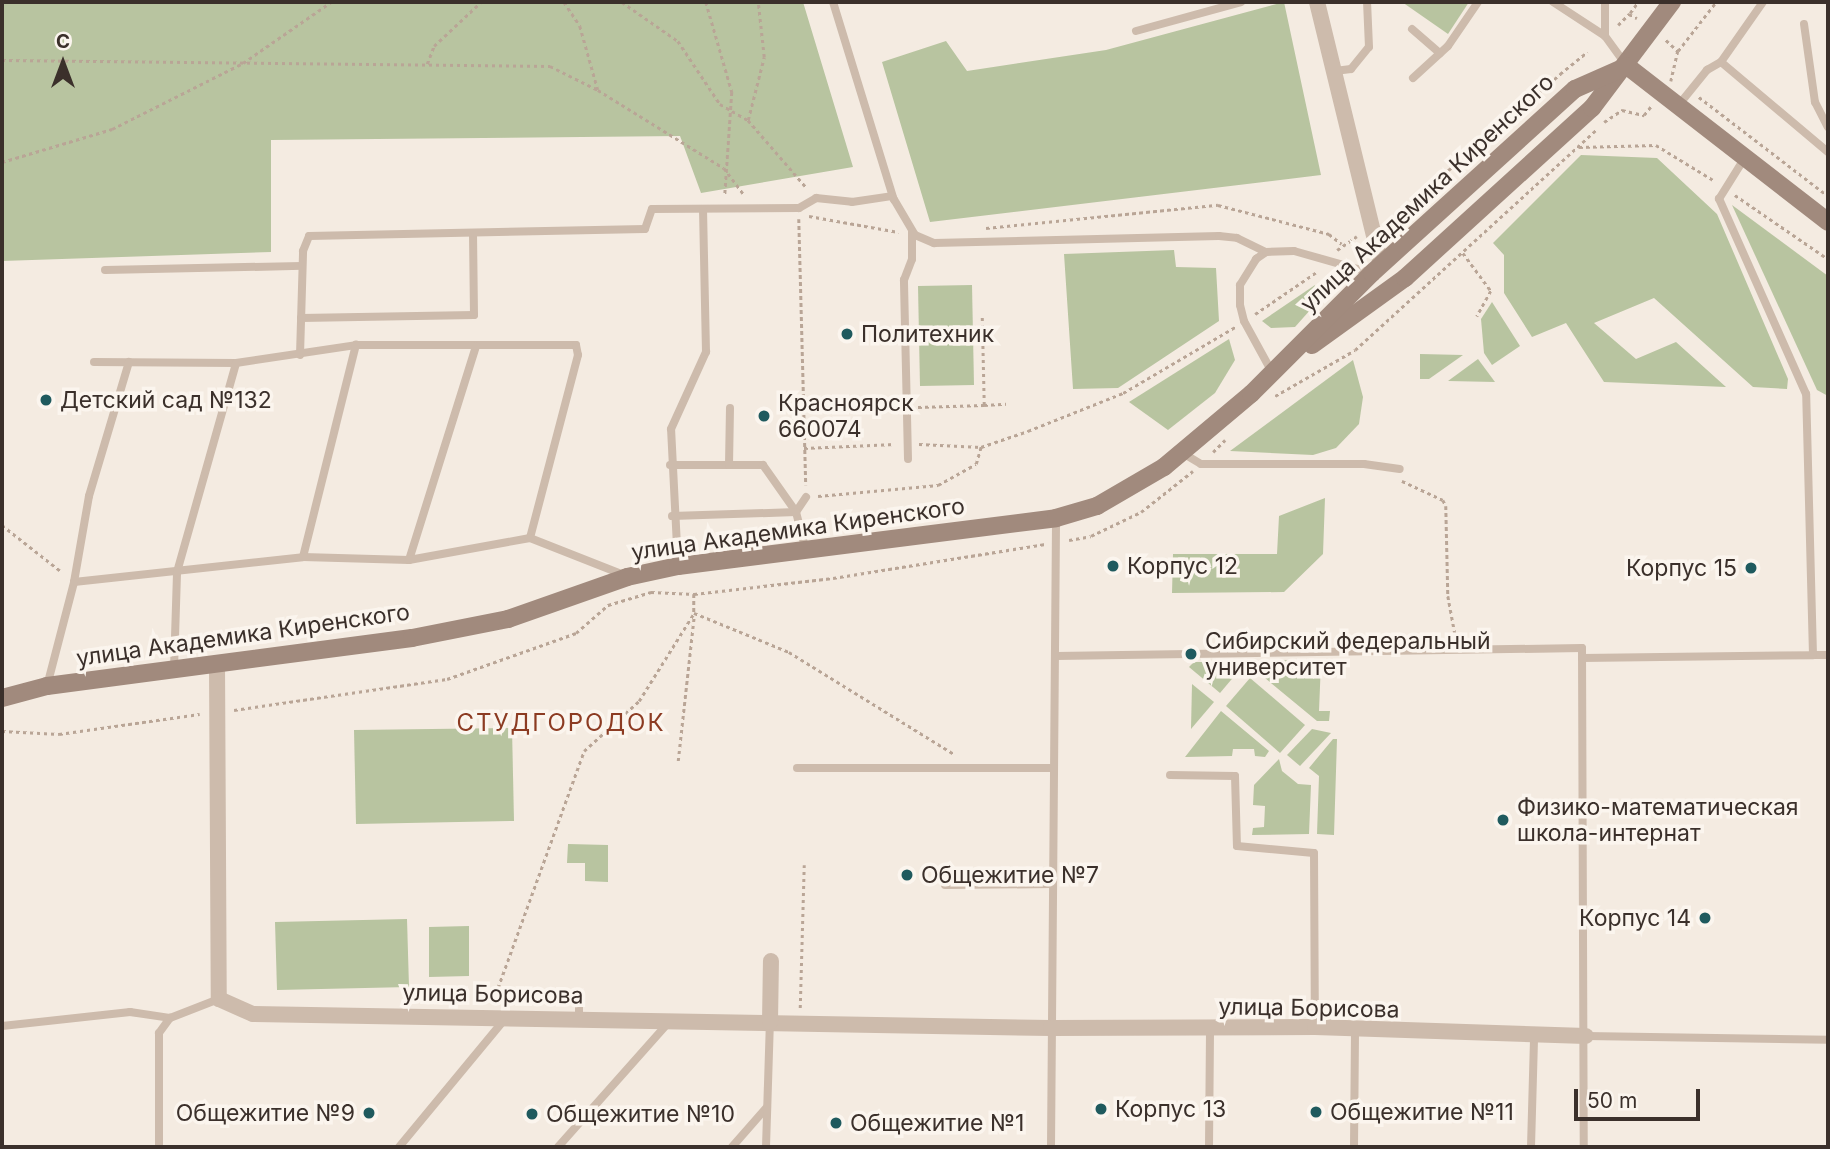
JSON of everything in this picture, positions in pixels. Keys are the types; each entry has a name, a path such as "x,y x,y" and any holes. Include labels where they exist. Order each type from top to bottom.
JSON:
{"main road":[{"name":"улица Академика Киренского","path":"2,698 47,686 412,638 508,619 627,577 678,566 1056,518 1131,489 1181,452 1273,374 1405,278 1592,108 1627,66 1672,2"},
{"name":"улица Академика Киренского","path":"1273,374 1376,268 1574,89 1627,66"},
{"path":"1627,66 1677,108 1828,222"}],"street":[{"path":"1317,2 1335,71 1376,268"},
{"path":"217,663 219,999"},
{"path":"770,1022 771,961"},
{"name":"улица Борисова","path":"219,999 253,1014 506,1018 579,1011 671,1019 770,1022 1051,1028 1315,1027 1354,1031 1534,1037 1586,1036"}],"lane":[{"path":"833,2 892,197 915,235 934,243 1219,236 1237,238 1266,252 1294,251 1376,268"},
{"path":"1136,31 1241,2"},
{"path":"1335,71 1351,69 1369,47 1367,2"},
{"path":"1413,78 1440,53 1478,2"},
{"path":"1553,2 1605,36 1627,66"},
{"path":"1605,2 1605,36"},
{"path":"1677,108 1707,70 1721,62 1763,2"},
{"path":"1804,24 1815,102 1828,127"},
{"path":"1412,29 1440,53"},
{"path":"1721,62 1828,152"},
{"path":"1744,159 1724,187 1719,199 1806,394 1813,655"},
{"path":"300,355 302,266 309,236 474,235 645,229 652,209 799,208 816,198 852,202 892,197"},
{"path":"678,566 672,516 671,429 706,352 703,210"},
{"path":"301,318 474,315 474,235"},
{"path":"908,459 904,280 915,235"},
{"path":"1266,252 1247,269 1240,285 1244,321 1273,374"},
{"path":"105,270 302,266"},
{"path":"303,557 356,345"},
{"path":"94,362 236,363 356,345 576,345 578,355 530,538"},
{"path":"409,560 475,345"},
{"path":"47,686 74,582 89,496 130,362"},
{"path":"174,669 177,572 236,363"},
{"path":"729,465 730,408"},
{"path":"1181,452 1201,464 1364,464 1400,469"},
{"path":"670,465 763,465 796,512 806,551"},
{"path":"796,512 806,497"},
{"path":"672,516 796,512"},
{"path":"1051,1147 1056,518"},
{"path":"74,582 303,557 409,560 530,538 627,577"},
{"path":"1055,656 1456,647 1582,648 1582,1007 1586,1036 1584,1147"},
{"path":"1582,658 1828,655"},
{"path":"797,768 1052,768"},
{"path":"1170,775 1235,776 1237,846 1314,853 1315,1027"},
{"path":"946,885 1051,884"},
{"path":"2,1026 130,1012 170,1018 219,999"},
{"path":"159,1147 159,1033 170,1018"},
{"path":"399,1147 506,1018"},
{"path":"558,1147 671,1019"},
{"path":"766,1147 770,1022"},
{"path":"1209,1147 1210,1028"},
{"path":"1354,1031 1354,1147"},
{"path":"1586,1036 1828,1041"},
{"path":"1531,1147 1534,1037"},
{"path":"732,1147 767,1107"}],"path":[{"path":"2,162 113,129 243,63 331,2"},
{"path":"427,64 434,46 481,2"},
{"path":"564,2 580,26 598,90"},
{"path":"622,2 678,41 720,104 748,120 816,198"},
{"path":"706,2 732,92 724,168 725,209"},
{"path":"748,120 764,57 758,2"},
{"path":"1616,27 1638,2"},
{"path":"1716,2 1678,51 1673,79 1828,196"},
{"path":"1629,13 1639,20"},
{"path":"1666,40 1678,51"},
{"path":"1395,216 1587,52"},
{"path":"2,60 550,66 598,90 724,168 755,209"},
{"path":"1560,74 1568,83"},
{"path":"1601,124 1622,110 1644,115"},
{"path":"1579,147 1657,145 1724,187 1828,259"},
{"path":"984,228 1218,205 1329,234 1342,244"},
{"path":"915,235 799,214 806,497 938,485 976,464 981,447"},
{"path":"804,448 908,444 981,447 1123,393 1312,278 1342,244 1362,233"},
{"path":"1463,253 1491,291 1477,316"},
{"path":"982,314 984,405"},
{"path":"915,407 1006,404"},
{"path":"1398,479 1443,500 1446,506 1448,596 1456,642"},
{"path":"2,525 74,582"},
{"path":"678,761 694,594"},
{"path":"694,613 789,652 976,768"},
{"path":"488,1017 584,751 639,701 694,613"},
{"path":"797,1014 804,865"}],"green space":[{"path":"2,2 803,2 853,167 701,193 680,136 271,140 271,252 2,261"},
{"path":"1284,2 1321,175 930,222 882,62 946,41 967,71 1106,50"},
{"path":"1402,2 1469,2 1448,34"},
{"path":"1581,155 1657,158 1717,214 1788,379 1787,389 1753,387 1654,298 1594,323 1636,359 1676,342 1726,387 1604,382 1566,323 1532,337 1504,293 1504,255 1493,243"},
{"path":"1732,205 1828,276 1828,396 1817,390"},
{"path":"1174,250 1176,267 1216,268 1219,321 1118,388 1073,389 1064,254"},
{"path":"972,285 974,385 920,386 918,286"},
{"path":"1315,285 1311,309 1295,327 1271,328 1262,321"},
{"path":"1492,302 1520,346 1492,365 1484,353 1481,319"},
{"path":"1229,339 1235,360 1215,393 1168,430 1129,402"},
{"path":"1420,354 1463,355 1429,379 1420,379"},
{"path":"1478,359 1495,382 1448,381"},
{"path":"1353,360 1363,397 1359,424 1336,448 1313,455 1230,451"},
{"path":"1325,498 1323,554 1284,592 1172,593 1173,554 1277,554 1279,516"},
{"path":"1280,660 1321,662 1319,711 1330,711 1329,721 1317,721 1265,678"},
{"path":"1194,662 1236,662 1242,667 1220,693 1189,667"},
{"path":"1250,678 1305,725 1280,753 1226,706"},
{"path":"1192,684 1214,702 1191,729"},
{"path":"1221,711 1269,751 1265,757 1255,756 1254,749 1233,749 1232,756 1185,757"},
{"path":"512,728 514,821 356,824 354,730"},
{"path":"1312,729 1331,733 1300,766 1287,755"},
{"path":"1333,739 1337,739 1334,835 1317,834 1319,776 1309,768"},
{"path":"1279,759 1282,771 1298,784 1311,785 1309,834 1252,835 1253,828 1264,827 1265,806 1253,805 1254,785"},
{"path":"568,844 608,845 608,882 585,881 585,863 567,863"},
{"path":"407,919 409,987 277,990 275,922"},
{"path":"469,926 469,976 429,977 429,927"}],"place":[{"name":"Политехник","path":"847,334"},
{"name":"Детский сад №132","path":"46,400"},
{"name":"Красноярск 660074","path":"764,416"},
{"name":"Корпус 12","path":"1113,566"},
{"name":"Корпус 15","path":"1751,568"},
{"name":"Сибирский федеральный университет","path":"1191,654"},
{"name":"Физико-математическая школа-интернат","path":"1503,820"},
{"name":"Общежитие №7","path":"907,875"},
{"name":"Корпус 14","path":"1705,918"},
{"name":"Корпус 13","path":"1101,1109"},
{"name":"Общежитие №11","path":"1316,1112"},
{"name":"Общежитие №9","path":"369,1113"},
{"name":"Общежитие №10","path":"532,1114"},
{"name":"Общежитие №1","path":"836,1123"}],"district":[{"name":"СТУДГОРОДОК","path":"561,723"}]}
